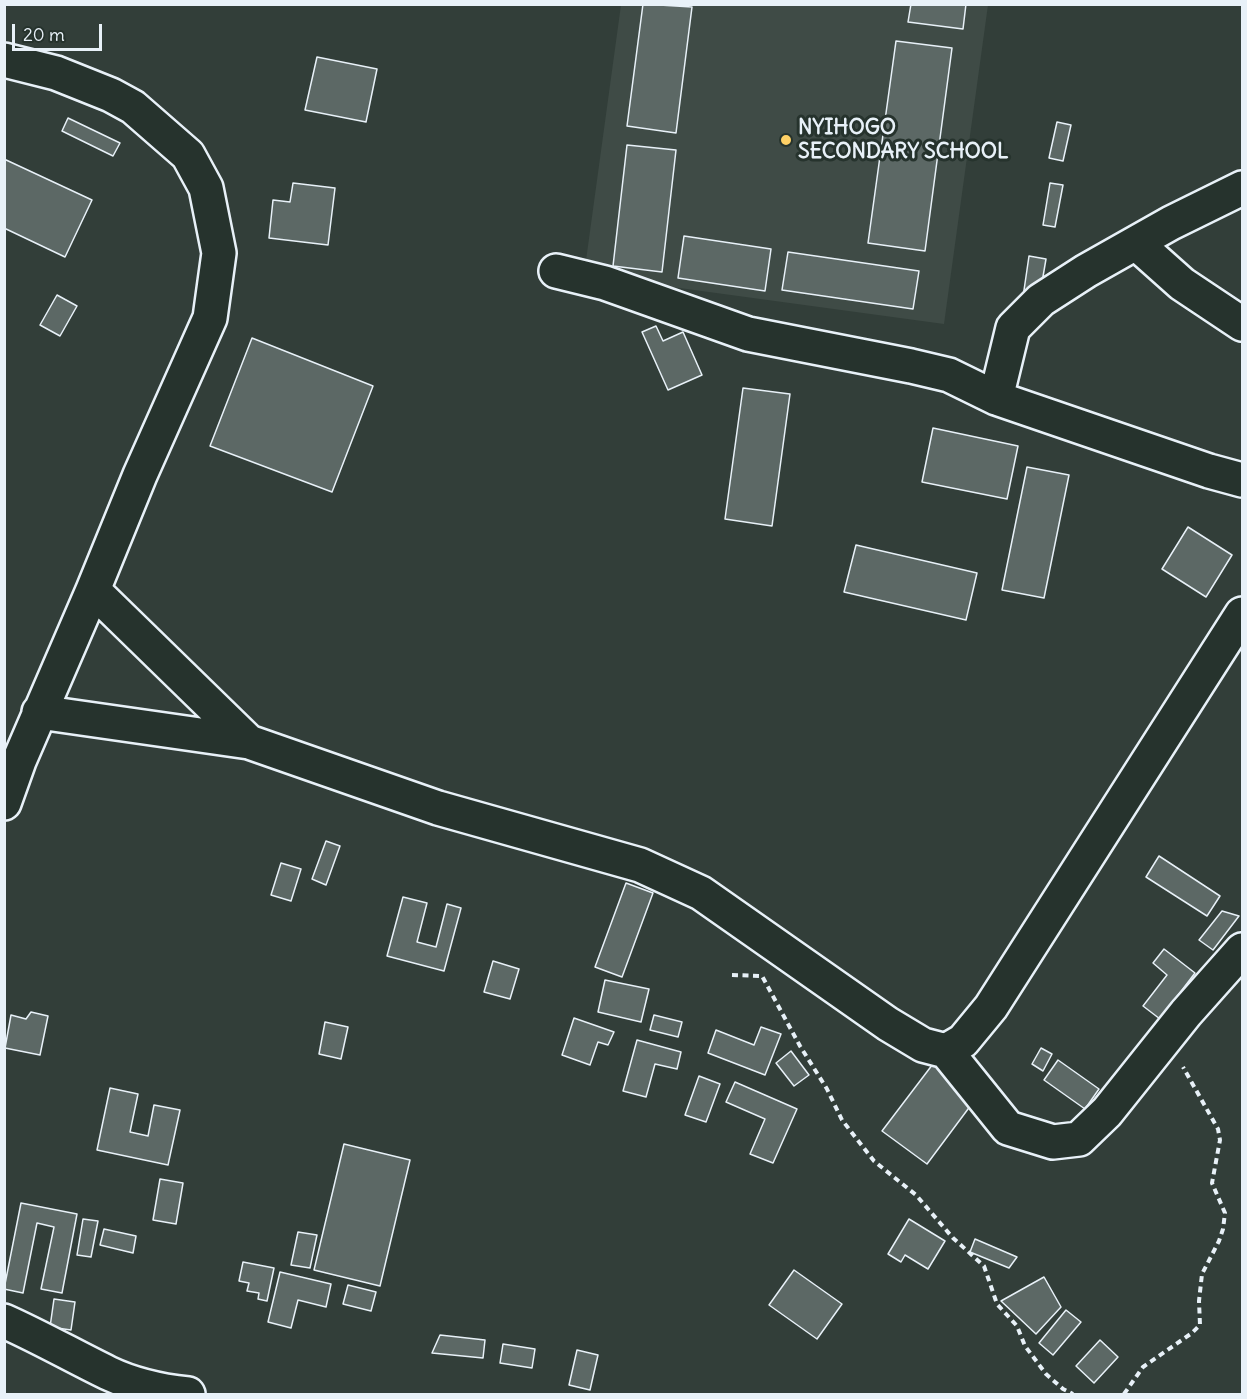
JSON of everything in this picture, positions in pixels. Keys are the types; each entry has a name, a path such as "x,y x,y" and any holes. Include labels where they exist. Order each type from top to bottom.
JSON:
{"street":[{"path":"4,803 39,712 210,318 219,253 206,188 188,155 132,107 111,95 56,73 7,66"},
{"path":"996,398 1012,328 1041,300 1086,271 1171,223 1242,188"},
{"path":"1137,243 1182,284 1242,324"},
{"path":"556,271 606,283 748,334 949,375 996,398 1209,471 1242,480"},
{"path":"93,590 249,742"},
{"path":"946,1051 963,1041 991,1007 1242,614"},
{"path":"39,712 249,742 438,808 640,865 701,893 888,1024 923,1045 946,1051 1008,1128 1053,1142 1079,1139 1107,1113 1192,1006 1242,950"},
{"path":"4,1321 39,1336 106,1384 131,1382 188,1395"}],"path":[{"path":"732,975 762,976 800,1046 827,1089 842,1120 874,1161 916,1195 953,1238 984,1266 997,1304 1017,1326 1025,1346 1046,1374 1073,1395"},
{"path":"1124,1395 1143,1367 1200,1325 1199,1301 1202,1274 1219,1242 1225,1213 1212,1183 1220,1140 1218,1130 1175,1053 1156,1051"}],"shaded area":[{"name":"NYIHOGO SECONDARY SCHOOL","path":"621,5 988,5 944,324 584,275"}],"building":[{"path":"643,4 692,7 676,133 627,126"},
{"path":"911,4 966,4 963,29 908,22"},
{"path":"896,41 952,48 925,251 868,243"},
{"path":"317,57 377,69 366,122 305,110"},
{"path":"68,118 120,143 113,156 62,131"},
{"path":"1057,122 1071,125 1063,161 1049,158"},
{"path":"627,145 676,150 662,272 613,266"},
{"path":"4,159 92,200 65,257 4,228"},
{"path":"293,183 335,188 328,245 269,238 273,200 290,202"},
{"path":"1050,183 1063,185 1055,227 1043,225"},
{"path":"684,236 771,249 765,291 678,278"},
{"path":"788,252 919,271 913,309 782,290"},
{"path":"1029,256 1046,259 1039,300 1023,297"},
{"path":"57,295 77,306 60,336 40,325"},
{"path":"656,326 663,341 683,332 702,375 668,390 642,332"},
{"path":"252,338 373,386 332,492 210,446"},
{"path":"743,388 790,394 772,526 725,519"},
{"path":"933,428 1018,446 1007,499 922,482"},
{"path":"1027,467 1069,475 1044,598 1002,590"},
{"path":"1188,527 1232,555 1206,597 1162,569"},
{"path":"856,545 977,573 966,620 844,592"},
{"path":"326,841 340,846 326,885 312,879"},
{"path":"1159,856 1220,896 1207,916 1146,877"},
{"path":"281,863 301,869 291,901 271,895"},
{"path":"626,883 653,893 622,977 595,967"},
{"path":"403,897 427,903 417,942 436,947 447,904 461,908 444,971 387,956"},
{"path":"1222,911 1239,916 1213,950 1199,940"},
{"path":"1164,949 1195,973 1160,1019 1143,1006 1167,975 1153,963"},
{"path":"493,961 519,969 510,999 484,992"},
{"path":"605,980 649,989 641,1022 598,1012"},
{"path":"31,1012 48,1016 40,1055 5,1048 11,1015 26,1019"},
{"path":"654,1015 682,1022 678,1037 650,1030"},
{"path":"574,1018 614,1032 608,1045 598,1042 590,1065 562,1055"},
{"path":"325,1022 348,1027 341,1059 319,1054"},
{"path":"761,1027 781,1034 765,1075 708,1053 716,1030 754,1045"},
{"path":"637,1040 681,1052 677,1069 655,1064 646,1097 623,1091"},
{"path":"1041,1048 1052,1054 1043,1071 1032,1064"},
{"path":"791,1051 809,1075 794,1086 776,1063"},
{"path":"939,1056 974,1101 927,1164 882,1131"},
{"path":"1058,1060 1099,1089 1085,1109 1044,1080"},
{"path":"699,1076 720,1084 706,1122 685,1115"},
{"path":"735,1082 797,1109 773,1163 750,1154 765,1119 726,1102"},
{"path":"110,1088 138,1094 130,1132 148,1136 154,1105 180,1110 168,1165 97,1150"},
{"path":"344,1144 410,1160 380,1286 314,1270"},
{"path":"160,1179 183,1183 176,1224 153,1220"},
{"path":"21,1203 77,1214 62,1293 41,1289 54,1227 37,1223 23,1293 4,1289"},
{"path":"83,1219 98,1221 91,1257 77,1255"},
{"path":"909,1219 945,1241 928,1269 905,1255 901,1262 888,1254"},
{"path":"104,1229 136,1236 133,1253 100,1245"},
{"path":"298,1232 317,1235 310,1268 291,1265"},
{"path":"975,1239 1017,1257 1009,1268 970,1252"},
{"path":"243,1262 274,1268 267,1301 258,1299 259,1293 247,1291 249,1283 239,1281"},
{"path":"794,1270 842,1304 817,1339 769,1305"},
{"path":"280,1272 331,1284 326,1307 298,1300 291,1328 268,1322"},
{"path":"1044,1277 1061,1307 1036,1334 1001,1301"},
{"path":"348,1285 376,1292 371,1311 343,1304"},
{"path":"54,1299 75,1302 71,1330 50,1327"},
{"path":"1066,1310 1081,1322 1053,1355 1039,1343"},
{"path":"440,1335 485,1340 483,1358 432,1353"},
{"path":"1100,1340 1118,1357 1094,1383 1076,1366"},
{"path":"503,1344 535,1349 532,1368 500,1363"},
{"path":"577,1350 598,1355 590,1390 569,1385"}],"place":[{"name":"NYIHOGO SECONDARY SCHOOL","path":"786,140"}]}
